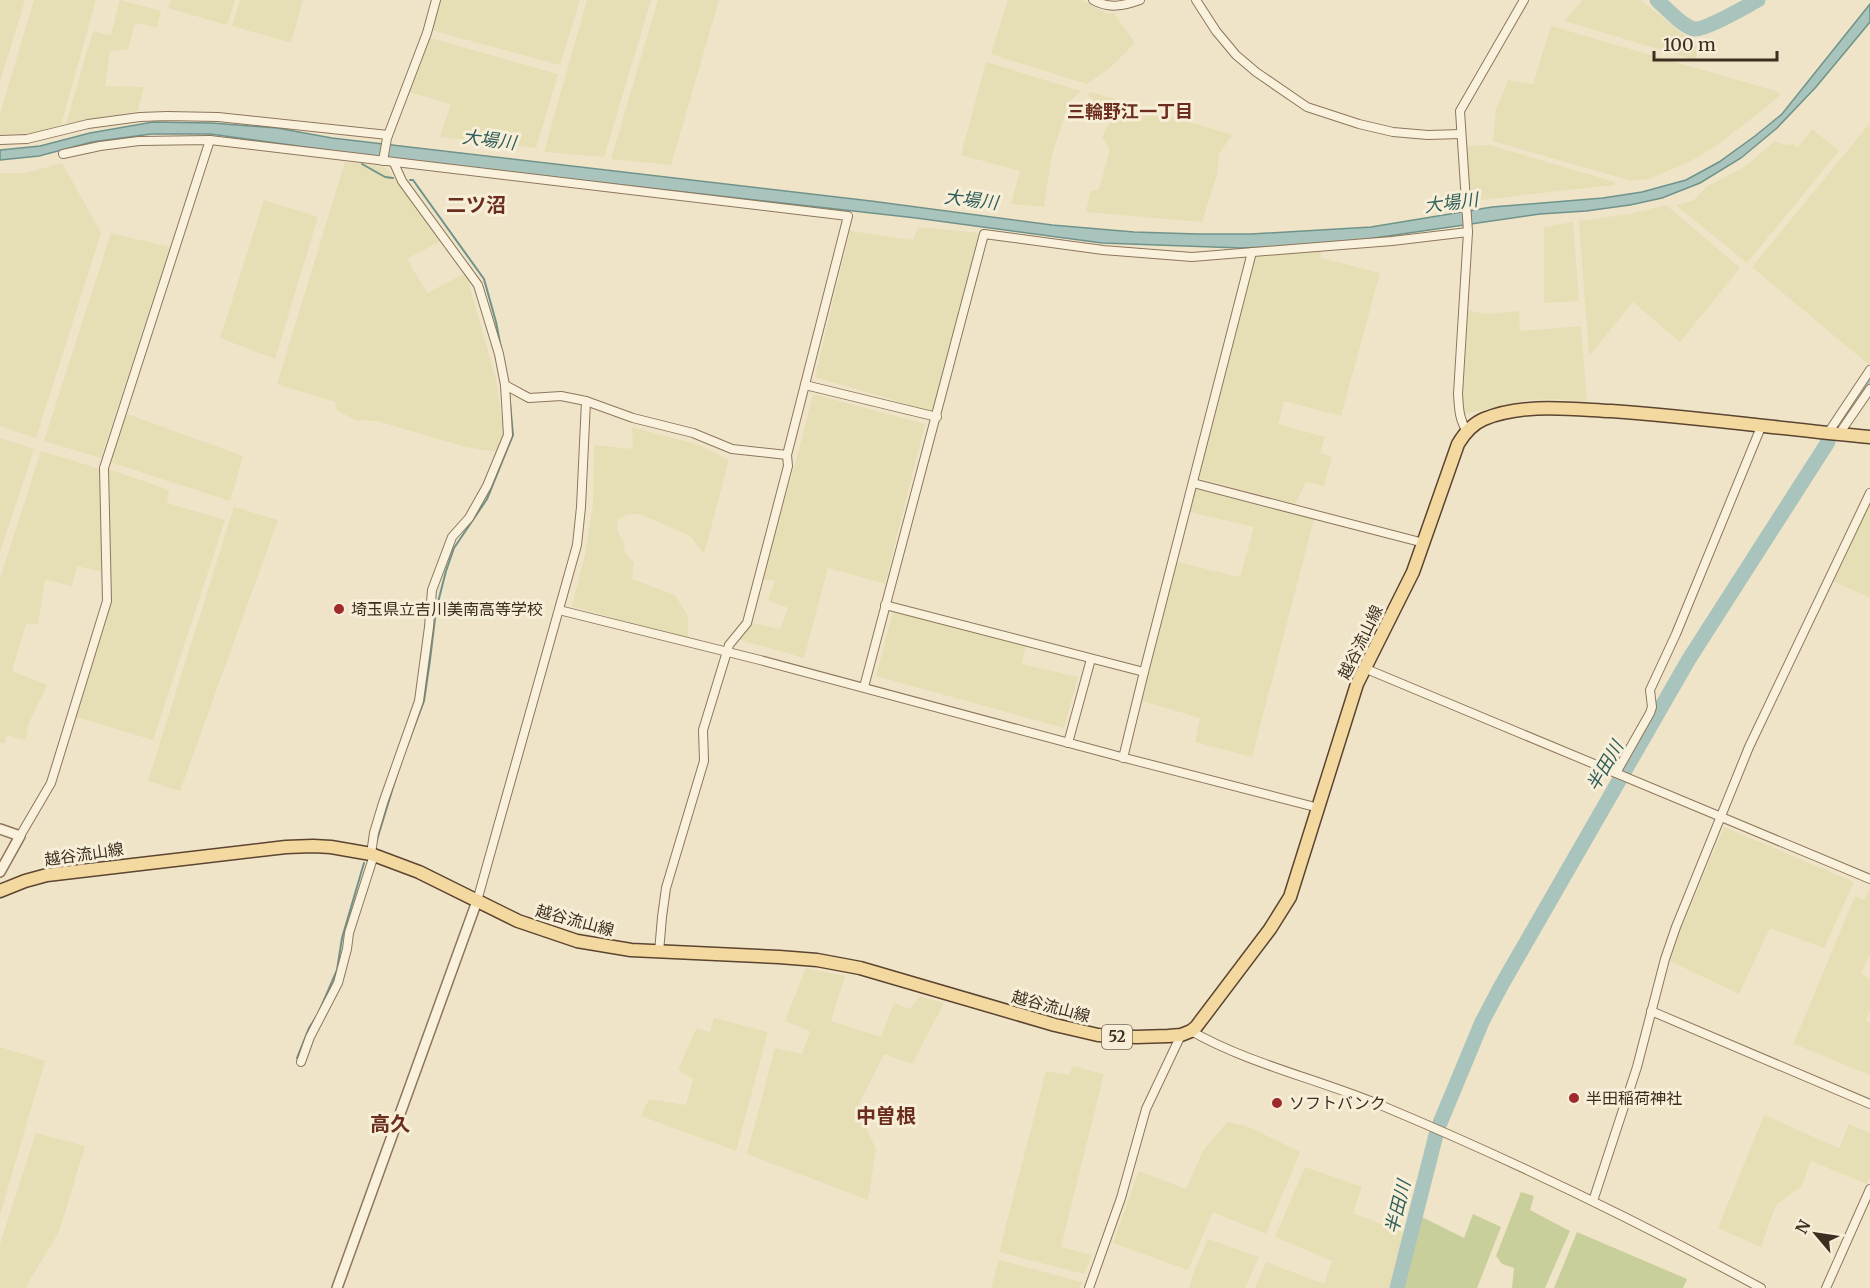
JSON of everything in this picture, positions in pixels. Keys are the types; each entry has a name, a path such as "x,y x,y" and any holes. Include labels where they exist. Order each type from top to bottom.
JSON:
{"main road":[{"path":"1467,431 1496,415 1544,408 1682,416 1761,427 1870,437"},
{"name":"越谷流山線","path":"0,891 25,881 55,874 275,848 331,847 372,854 419,872 518,921 577,941 632,950 817,960 860,968 1087,1034 1136,1037 1186,1033 1264,938 1284,909 1295,884 1346,717 1364,668 1405,588 1424,543 1453,455 1467,431"}],"street":[{"path":"383,160 387,137 427,33 436,0"},
{"path":"1093,0 1115,7 1140,0"},
{"path":"1196,0 1216,31 1236,55 1256,72 1307,107 1359,124 1393,132 1428,135 1461,134"},
{"path":"1467,431 1459,414 1458,394 1468,229 1461,111 1524,0"},
{"path":"0,140 27,139 88,124 167,116 218,117 387,137"},
{"path":"0,872 51,783 107,601 104,468 210,140"},
{"path":"63,154 139,141 210,140 848,216 787,455 788,466 747,623 726,652 703,730 704,761 666,888 659,952"},
{"path":"301,1062 310,1037 338,983 349,933 372,854 374,833 418,701 432,590 452,537 469,518 487,486 508,435 505,386 499,354 478,285 402,181 394,163"},
{"path":"864,687 984,234 1103,249 1192,257 1392,242 1468,229"},
{"path":"1123,758 1252,252"},
{"path":"1834,434 1870,370"},
{"path":"805,384 937,417"},
{"path":"505,386 529,398 561,396 586,401 633,418 693,433 732,449 787,455"},
{"path":"1834,434 1870,389"},
{"path":"337,1288 477,901 559,610 577,544 586,401"},
{"path":"1620,775 1650,713 1652,707 1650,690 1676,634 1761,427"},
{"path":"1193,483 1424,543"},
{"path":"1593,1201 1637,1067 1665,959 1676,927 1766,708 1870,493"},
{"path":"885,605 1144,672"},
{"path":"559,610 864,687 1123,758 1319,808"},
{"path":"1068,743 1091,659"},
{"path":"1364,668 1870,879"},
{"path":"0,829 20,836"},
{"path":"1651,1011 1870,1104"},
{"path":"1089,1288 1130,1170 1146,1109 1186,1033 1349,1092 1451,1134 1593,1201 1761,1288"},
{"path":"1826,1288 1870,1189"}],"shaded area":[{"path":"0,0 25,0 0,82"},
{"path":"34,0 96,0 61,125 32,133 0,135 0,114"},
{"path":"120,0 161,11 157,28 135,23 128,49 110,51 105,86 144,87 138,111 66,124 93,31 111,35"},
{"path":"171,0 235,0 227,25 168,8"},
{"path":"240,0 303,0 291,43 232,26"},
{"path":"439,0 580,0 560,65 430,30"},
{"path":"587,0 651,0 604,157 544,152"},
{"path":"658,0 719,0 671,165 611,159"},
{"path":"1008,0 1082,0 1107,14 1114,13 1135,43 1111,67 1087,84 991,54"},
{"path":"1583,0 1641,0 1699,48 1695,60 1564,21"},
{"path":"1551,26 1779,92 1780,95 1714,147 1689,162 1649,179 1631,181 1493,141 1496,110 1508,80 1533,84"},
{"path":"430,38 558,74 536,148 440,137 451,104 409,92"},
{"path":"986,62 1081,91 1069,102 1052,155 1044,207 1011,204 1020,171 961,155"},
{"path":"1091,92 1232,135 1219,154 1217,174 1202,222 1086,212 1090,192 1099,189 1110,150 1102,137 1111,121 1088,94"},
{"path":"1870,123 1870,364 1869,365 1752,267"},
{"path":"1812,129 1839,151 1747,263 1676,205 1693,201 1706,187 1746,166 1775,141 1798,147"},
{"path":"1489,145 1615,182 1615,185 1471,201 1466,146"},
{"path":"345,162 386,168 441,241 407,259 427,293 466,273 496,380 504,435 497,452 465,447 377,421 356,420 337,411 335,402 277,384"},
{"path":"62,163 101,233 36,438 0,426 0,173 26,173"},
{"path":"264,200 318,217 275,359 220,338"},
{"path":"1666,205 1740,268 1680,342 1633,302 1589,356 1579,221 1629,214"},
{"path":"1573,222 1579,301 1544,303 1544,227"},
{"path":"918,227 979,233 934,412 815,377 850,231 913,240"},
{"path":"111,233 170,247 101,458 44,441"},
{"path":"1321,251 1321,258 1380,273 1341,416 1284,401 1278,424 1325,437 1320,453 1332,457 1324,486 1306,482 1295,504 1199,478 1256,257"},
{"path":"1468,310 1484,314 1519,311 1520,331 1581,326 1587,402 1555,399 1529,400 1464,414 1462,392"},
{"path":"813,394 925,424 885,584 828,568 804,658 737,639 752,623 780,629 788,608 768,600 775,581 762,579"},
{"path":"127,414 243,456 230,501 110,462"},
{"path":"632,427 699,445 729,460 704,554 690,536 640,514 627,514 617,521 617,530 624,543 625,553 634,563 632,579 675,595 688,616 688,639 572,606 585,555 593,504 594,445 633,449"},
{"path":"0,438 34,449 0,552"},
{"path":"41,451 100,469 102,572 77,566 72,586 45,580 38,624 26,624 12,671 47,685 28,725 26,740 7,735 5,743 0,743 0,579"},
{"path":"109,469 169,490 167,503 225,520 153,740 76,717 112,599"},
{"path":"1195,489 1314,519 1252,757 1195,742 1200,718 1142,701 1177,562 1240,577 1254,527 1190,512"},
{"path":"1870,504 1870,598 1833,581"},
{"path":"234,507 278,520 180,791 148,781"},
{"path":"895,604 1027,639 1022,664 1078,677 1064,728 876,676"},
{"path":"1724,827 1854,882 1824,948 1770,928 1739,994 1670,961"},
{"path":"1870,889 1870,955 1861,973 1870,980 1870,1011 1866,1020 1870,1022 1870,1075 1793,1045 1855,896 1864,900"},
{"path":"806,968 845,976 831,1021 881,1037 894,1003 910,1009 920,996 944,1003 912,1064 884,1054 857,1108 876,1149 868,1200 747,1154 775,1048 802,1054 810,1031 785,1021"},
{"path":"714,1018 768,1032 736,1151 641,1116 649,1099 686,1105 693,1079 678,1070 696,1029 710,1032"},
{"path":"0,1047 45,1061 0,1215"},
{"path":"1073,1066 1104,1074 1061,1247 1092,1255 1084,1274 999,1252 1046,1071 1069,1075"},
{"path":"1764,1115 1839,1148 1849,1124 1870,1133 1870,1177 1867,1184 1811,1161 1801,1187 1776,1205 1761,1247 1718,1228"},
{"path":"1227,1122 1249,1127 1300,1152 1266,1234 1213,1212 1188,1270 1113,1243 1139,1171 1186,1189 1203,1151"},
{"path":"36,1133 85,1146 59,1232 25,1288 0,1288 0,1244"},
{"path":"1305,1167 1362,1187 1353,1213 1404,1233 1389,1288 1255,1288 1266,1262 1324,1284 1332,1261 1275,1237"},
{"path":"1208,1239 1259,1257 1245,1288 1189,1288"},
{"path":"999,1260 1083,1282 1079,1288 991,1288"}],"green space":[{"path":"1521,1192 1534,1196 1530,1210 1570,1231 1545,1288 1512,1288 1514,1268 1502,1264 1496,1256"},
{"path":"1473,1214 1501,1227 1477,1288 1402,1288 1422,1217 1464,1238"},
{"path":"1577,1232 1687,1279 1683,1288 1554,1288"}],"water":[{"path":"1870,4 1870,22 1816,87 1777,128 1741,158 1700,183 1662,198 1630,205 1540,214 1326,245 1240,248 1102,243 916,218 400,160 210,134 151,134 92,142 39,156 0,160 0,150 40,146 90,133 153,122 212,123 277,128 332,138 871,201 1052,225 1134,232 1197,234 1251,234 1371,227 1492,207 1603,198 1642,192 1686,180 1719,162 1782,114"}],"waterway":[{"path":"1657,0 1680,21 1694,29 1716,22 1758,0"},
{"path":"362,164 385,177 393,178"},
{"path":"410,180 413,180 484,279 501,348"},
{"name":"半田川","path":"1839,425 1870,379"},
{"path":"407,746 424,701 436,610 446,571 454,548 487,499 513,435 509,392"},
{"name":"半田川","path":"1440,1123 1482,1022 1501,986 1689,659 1828,442"},
{"path":"376,843 398,771"},
{"path":"297,1058 337,970 342,938 364,863"},
{"name":"半田川","path":"1397,1288 1436,1135"}],"place":[{"name":"埼玉県立吉川美南高等学校","path":"339,609"},
{"name":"半田稲荷神社","path":"1574,1098"},
{"name":"ソフトバンク","path":"1277,1103"}],"district":[{"name":"三輪野江一丁目","path":"1130,112"},
{"name":"二ツ沼","path":"476,205"},
{"name":"中曽根","path":"886,1116"},
{"name":"高久","path":"390,1124"}],"water label":[{"name":"大場川","path":"489,140"},
{"name":"大場川","path":"971,200"},
{"name":"大場川","path":"1451,203"}]}
